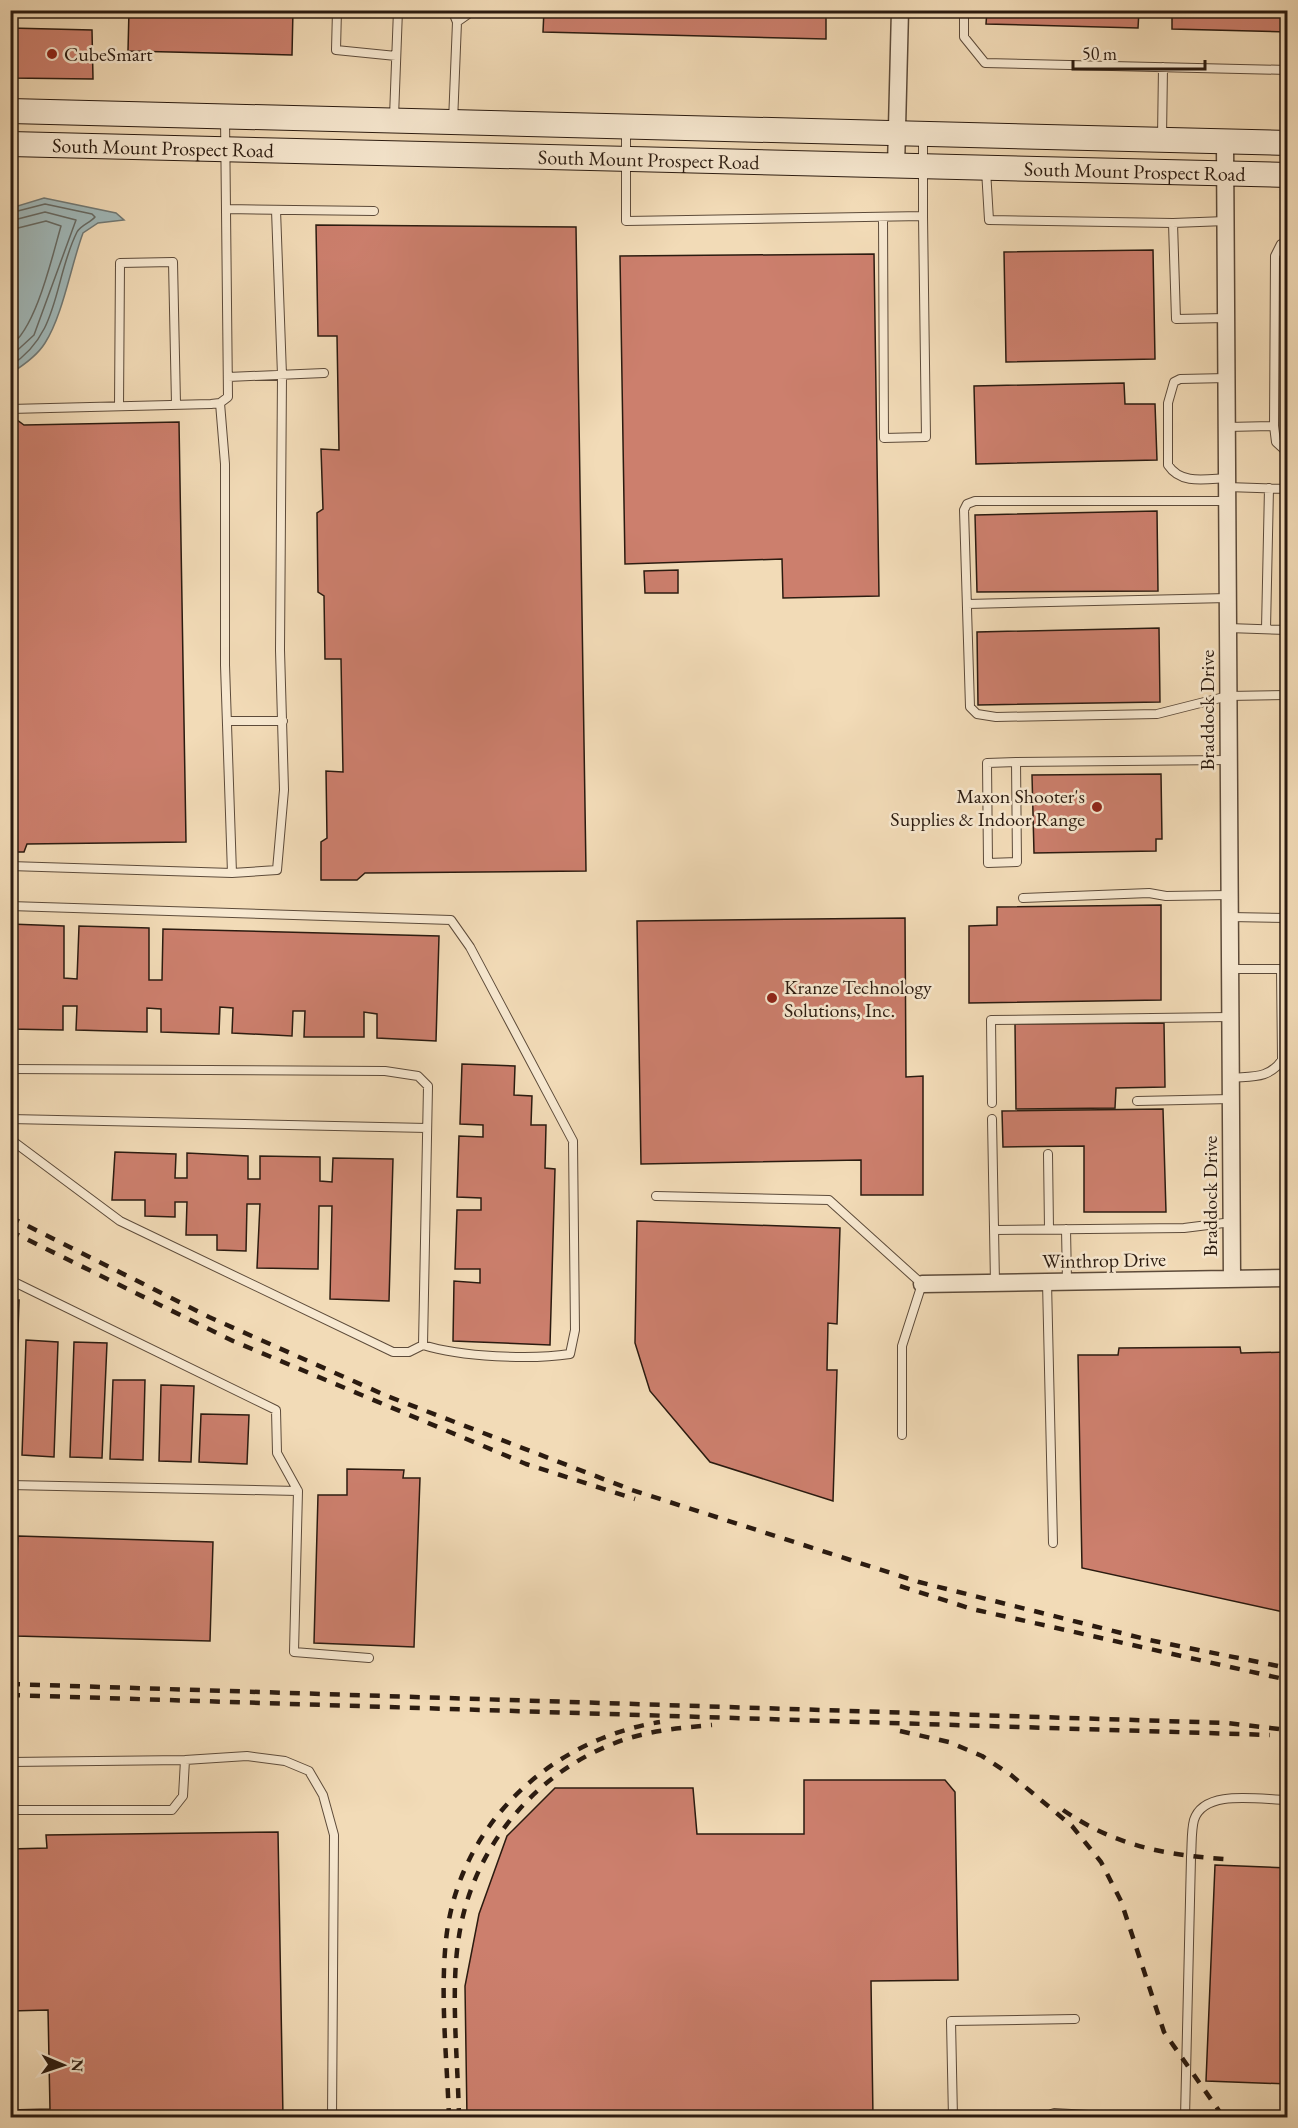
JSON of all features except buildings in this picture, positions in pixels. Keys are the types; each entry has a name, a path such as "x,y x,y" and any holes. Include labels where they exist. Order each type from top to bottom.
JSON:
{"main road":[{"name":"South Mount Prospect Road","path":"10,111 1287,143"},
{"name":"South Mount Prospect Road","path":"10,144 1287,175"}],"street":[{"path":"897,167 900,10"},
{"name":"Braddock Drive","path":"1225,142 1232,1279"},
{"name":"Winthrop Drive","path":"922,1284 1287,1278"}],"lane":[{"path":"337,10 336,50 396,56"},
{"path":"393,121 398,10"},
{"path":"452,10 457,22 453,122"},
{"path":"457,22 474,10"},
{"path":"964,10 964,38 985,63 1287,70"},
{"path":"1162,140 1163,67"},
{"path":"10,408 220,403 228,396 225,117"},
{"path":"626,126 626,221 923,216"},
{"path":"883,216 884,438 926,437 922,135"},
{"path":"986,168 989,220 1173,223 1226,221"},
{"path":"226,209 374,211"},
{"path":"10,866 232,873 277,870 284,790 280,650 282,375 276,210"},
{"path":"1173,223 1176,319 1226,318"},
{"path":"1287,242 1281,244 1275,256 1274,426 1276,442 1287,453"},
{"path":"119,406 120,263 173,262 176,404"},
{"path":"228,377 324,373"},
{"path":"1227,378 1180,379 1174,382 1168,403 1168,465 1173,472 1190,480 1227,489 1287,489"},
{"path":"220,403 225,464 226,721 232,873"},
{"path":"1227,427 1274,426"},
{"path":"1266,629 1269,488"},
{"path":"1227,489 1187,501 975,501 968,504 964,510 970,707 977,714 996,717 1157,714 1228,696 1287,695"},
{"path":"967,604 1228,598"},
{"path":"1228,628 1287,630"},
{"path":"226,721 283,721"},
{"path":"1016,762 1017,862 988,863 987,763 1016,762 1229,760"},
{"path":"1023,898 1149,893 1166,896 1230,894"},
{"path":"10,906 452,920 470,947 573,1141 575,1330 570,1354 552,1356 446,1352 423,1345 409,1352 393,1352 120,1221 10,1139"},
{"path":"1230,917 1287,918"},
{"path":"1230,969 1284,969 1282,1060 1275,1071 1265,1075 1231,1078"},
{"path":"992,1103 991,1020 1230,1017"},
{"path":"10,1069 385,1071 418,1076 428,1086 423,1345"},
{"path":"1137,1101 1231,1099"},
{"path":"10,1119 427,1128"},
{"path":"992,1119 995,1283"},
{"path":"1047,1154 1049,1229"},
{"path":"656,1196 829,1200 922,1284 902,1346 902,1435"},
{"path":"994,1230 1184,1227 1232,1222"},
{"path":"1066,1229 1066,1281"},
{"path":"10,1280 276,1410 277,1452 298,1491 294,1652 369,1658"},
{"path":"1047,1282 1053,1543"},
{"path":"10,1485 298,1491"},
{"path":"10,1762 185,1760 247,1756 285,1761 309,1771 323,1795 334,1835 332,2118"},
{"path":"10,1810 172,1810 183,1796 185,1760"},
{"path":"1185,2118 1191,1857 1194,1820 1202,1805 1216,1799 1287,1800"},
{"path":"953,2118 951,2021 1074,2019"},
{"path":"1042,2118 1054,2113 1139,2118"}],"water":[{"path":"44,198 116,213 124,220 98,223 83,233 62,304 51,332 38,352 11,373 11,208"}],"railway":[{"path":"10,1217 209,1317 387,1396 632,1490 919,1582 1149,1640 1288,1668"},
{"path":"10,1231 233,1341 526,1464 635,1499"},
{"path":"900,1586 972,1609 1288,1680"},
{"path":"10,1684 1227,1723 1288,1730"},
{"path":"10,1695 1270,1735"},
{"path":"449,2118 444,1962 454,1898 469,1860 490,1825 516,1795 547,1769 582,1747 620,1732 660,1722"},
{"path":"459,2118 455,2003 456,1957 466,1905 477,1875 492,1847 531,1797 555,1776 581,1759 635,1736 712,1725"},
{"path":"900,1731 949,1742 982,1756 1011,1775 1072,1826 1101,1862 1121,1901 1164,2032 1224,2118"},
{"path":"1063,1810 1120,1840 1180,1855 1224,1859"}],"place":[{"name":"CubeSmart","path":"52,54"},
{"name":"Maxon Shooter's Supplies & Indoor Range","path":"1097,807"},
{"name":"Kranze Technology Solutions, Inc.","path":"772,998"}]}
